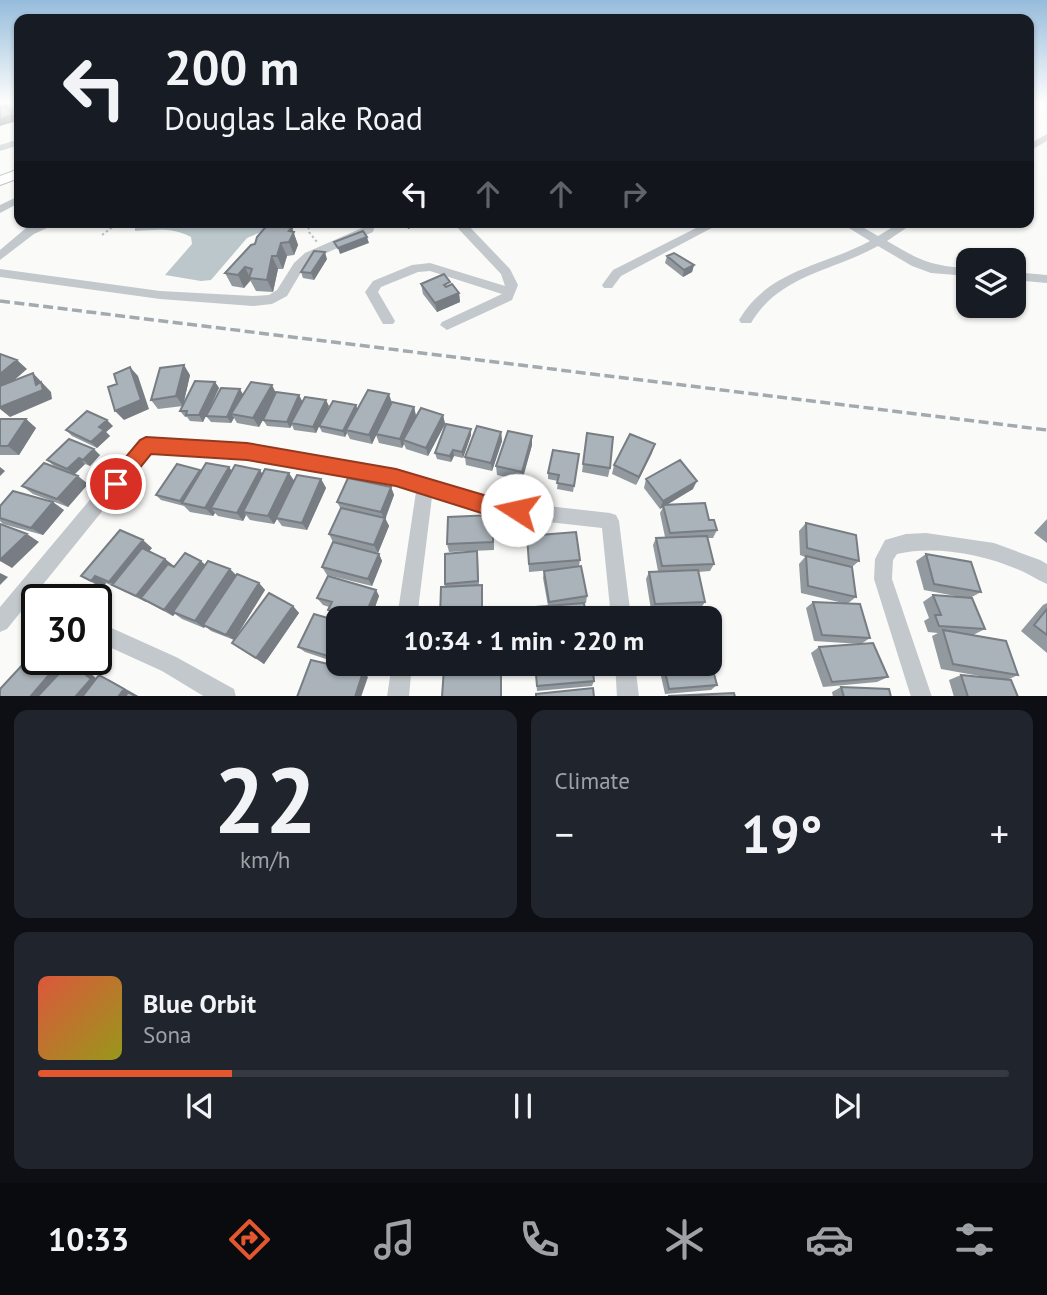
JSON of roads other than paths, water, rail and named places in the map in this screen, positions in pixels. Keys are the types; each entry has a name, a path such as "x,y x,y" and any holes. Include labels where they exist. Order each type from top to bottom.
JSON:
{"street":[{"path":"0,256 30,231 38,228"},
{"path":"0,273 160,295 253,301 272,299 282,293 298,266 309,256 369,228"},
{"path":"447,325 501,301 510,292 512,285 506,272 464,228"},
{"path":"608,285 617,273 705,228"},
{"path":"855,228 916,264 935,270 956,271"},
{"path":"746,320 753,303 795,276 857,253 900,228"},
{"path":"388,321 371,292 377,284 423,267 438,268 510,292"},
{"path":"1026,277 1047,279"},
{"path":"43,584 146,445 247,452 396,478 494,508 610,521 620,606"},
{"path":"409,606 425,487"},
{"path":"922,696 883,579 884,559 891,545 915,539 1002,553 1021,559 1047,575"},
{"path":"0,622 21,607"},
{"path":"112,638 169,664 226,696"},
{"path":"398,696 400,676"},
{"path":"626,676 628,696"}],"railway":[{"path":"0,301 1047,430"}]}
